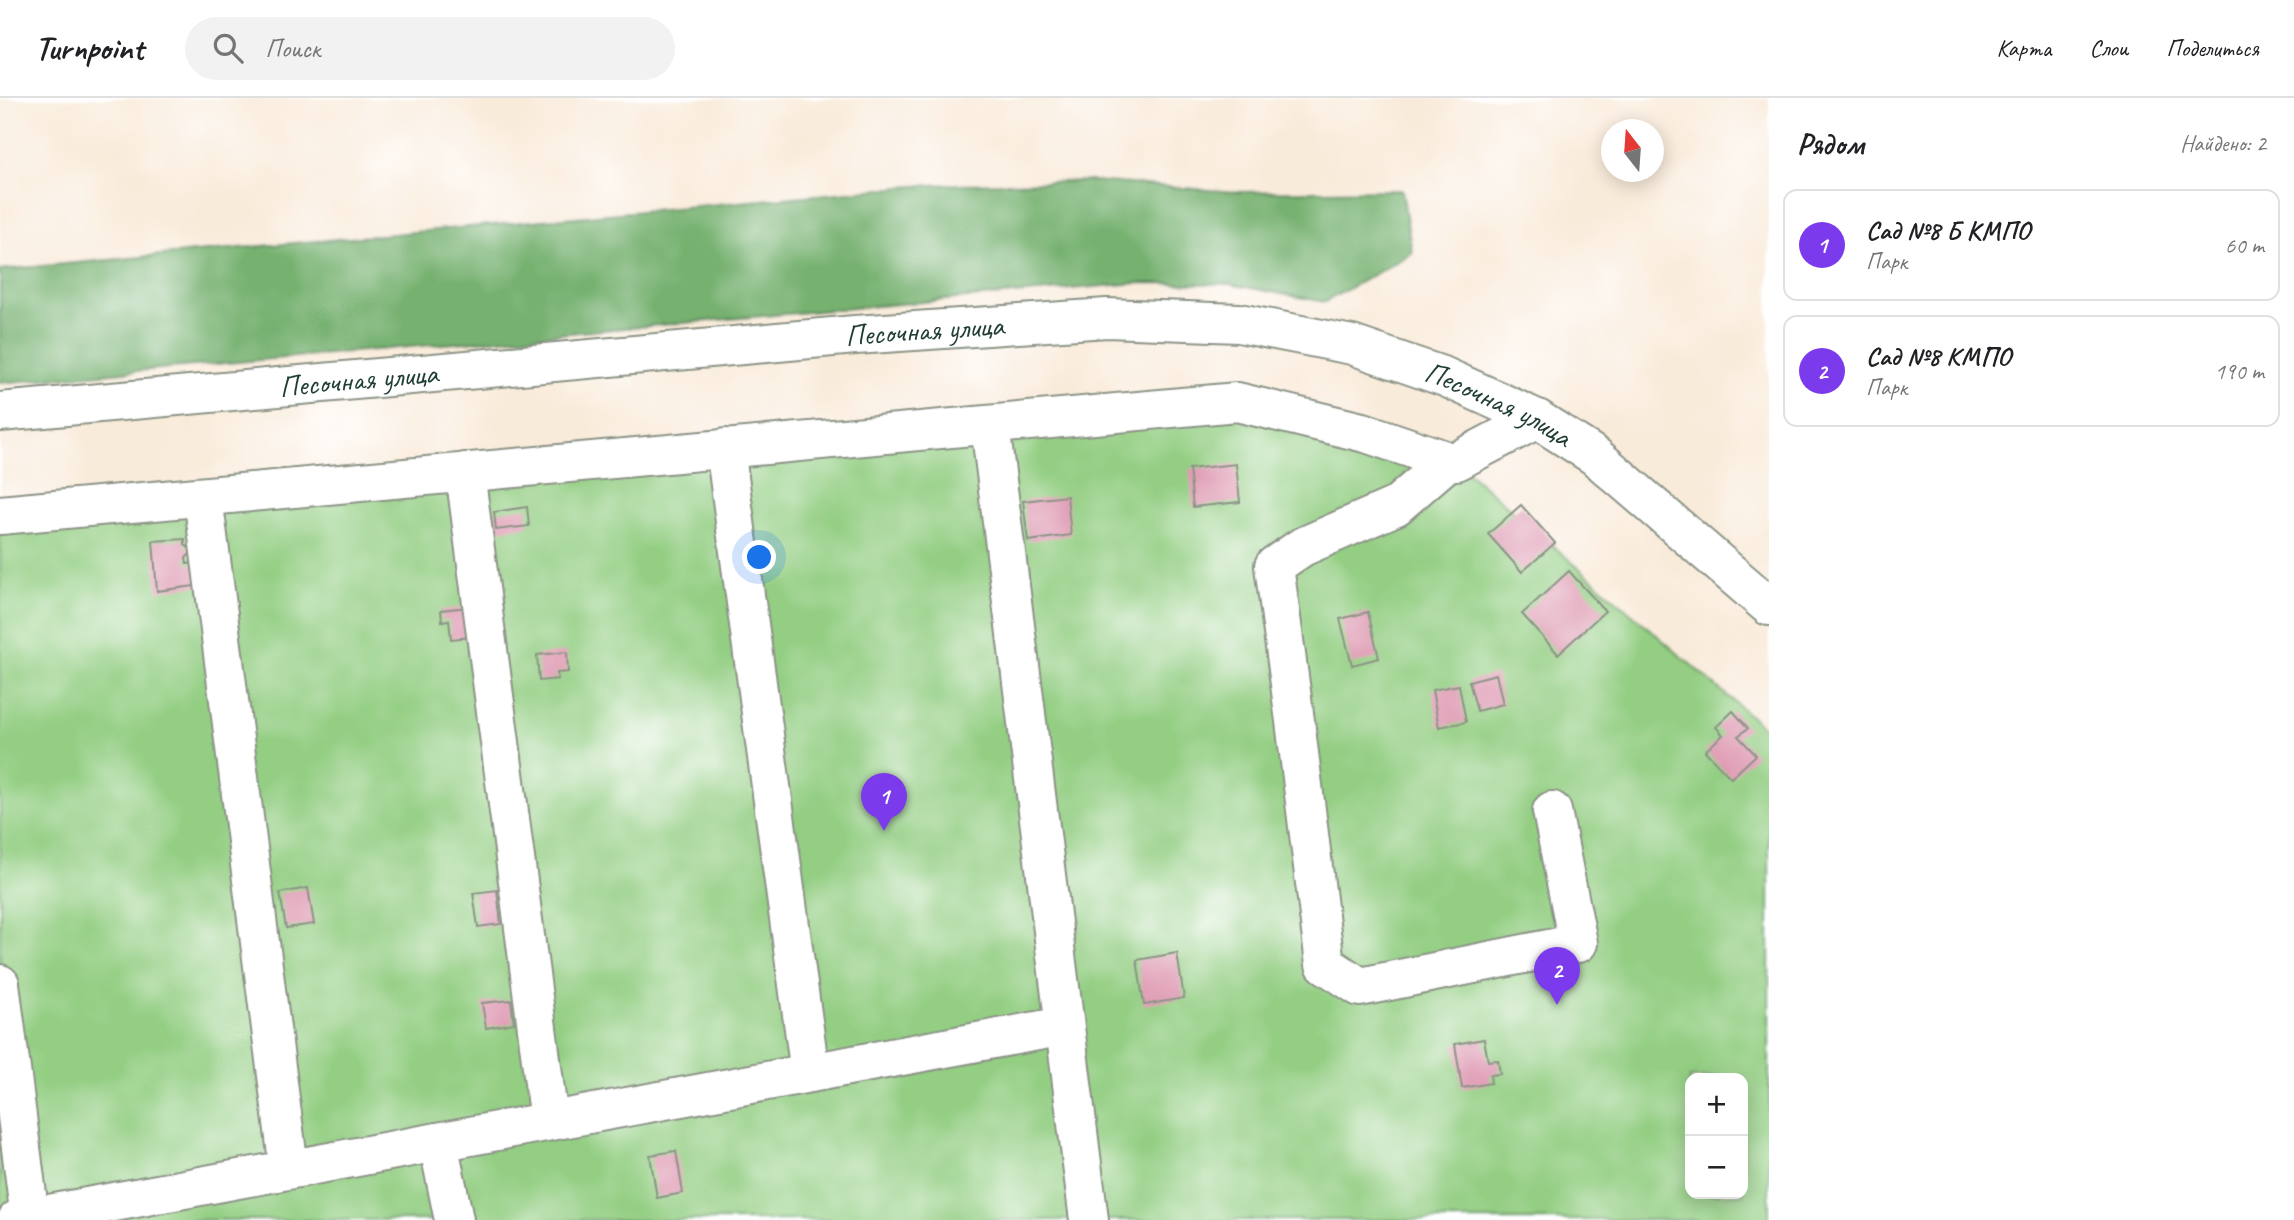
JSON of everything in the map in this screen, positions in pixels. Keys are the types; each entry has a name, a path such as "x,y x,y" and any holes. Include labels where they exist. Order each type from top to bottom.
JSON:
{"main road":[{"name":"Песочная улица","path":"0,412 855,335 1107,318 1239,323 1352,345 1444,377 1537,419 1595,456 1769,606"},
{"path":"0,514 1237,402 1366,433 1448,461 1457,461 1537,419"},
{"path":"990,425 1089,1220"},
{"path":"725,449 810,1073"},
{"path":"1448,461 1396,506 1302,547 1274,566 1296,721 1325,964 1360,987 1578,943 1552,811"},
{"path":"465,472 549,1121"},
{"path":"203,496 289,1170"},
{"path":"0,984 23,1219 1064,1026"},
{"path":"438,1142 454,1220"}],"green space":[{"path":"1093,181 1235,192 1402,190 1412,253 1325,302 1229,284 1138,283 0,383 0,270 925,185"},
{"path":"1235,401 1470,474 1769,732 1769,1220 0,1220 0,510"}],"building":[{"path":"1236,464 1240,502 1193,507 1189,469"},
{"path":"1067,496 1071,535 1028,541 1023,501"},
{"path":"1521,505 1555,543 1522,572 1488,534"},
{"path":"527,507 529,526 496,530 494,512"},
{"path":"185,539 185,545 193,551 186,558 187,564 200,562 202,585 157,591 153,541"},
{"path":"1569,571 1605,611 1558,654 1522,614"},
{"path":"468,607 471,637 451,639 449,620 442,621 441,610"},
{"path":"1368,612 1379,658 1352,665 1340,619"},
{"path":"567,652 568,672 557,673 558,679 539,681 537,655"},
{"path":"1496,674 1503,704 1477,711 1469,681"},
{"path":"1459,685 1466,722 1439,727 1432,690"},
{"path":"1733,711 1748,728 1738,736 1756,755 1731,778 1705,751 1723,735 1716,727"},
{"path":"308,888 314,924 286,928 280,893"},
{"path":"497,890 501,924 478,927 473,893"},
{"path":"1177,953 1184,998 1144,1005 1137,960"},
{"path":"511,1000 514,1023 486,1028 482,1003"},
{"path":"1484,1039 1488,1061 1498,1060 1500,1074 1490,1075 1491,1083 1462,1088 1455,1044"},
{"path":"676,1151 683,1193 657,1198 650,1155"}],"place":[{"name":"Сад №8 Б КМПО","path":"884,831"},
{"name":"Сад №8 КМПО","path":"1557,1005"}]}
